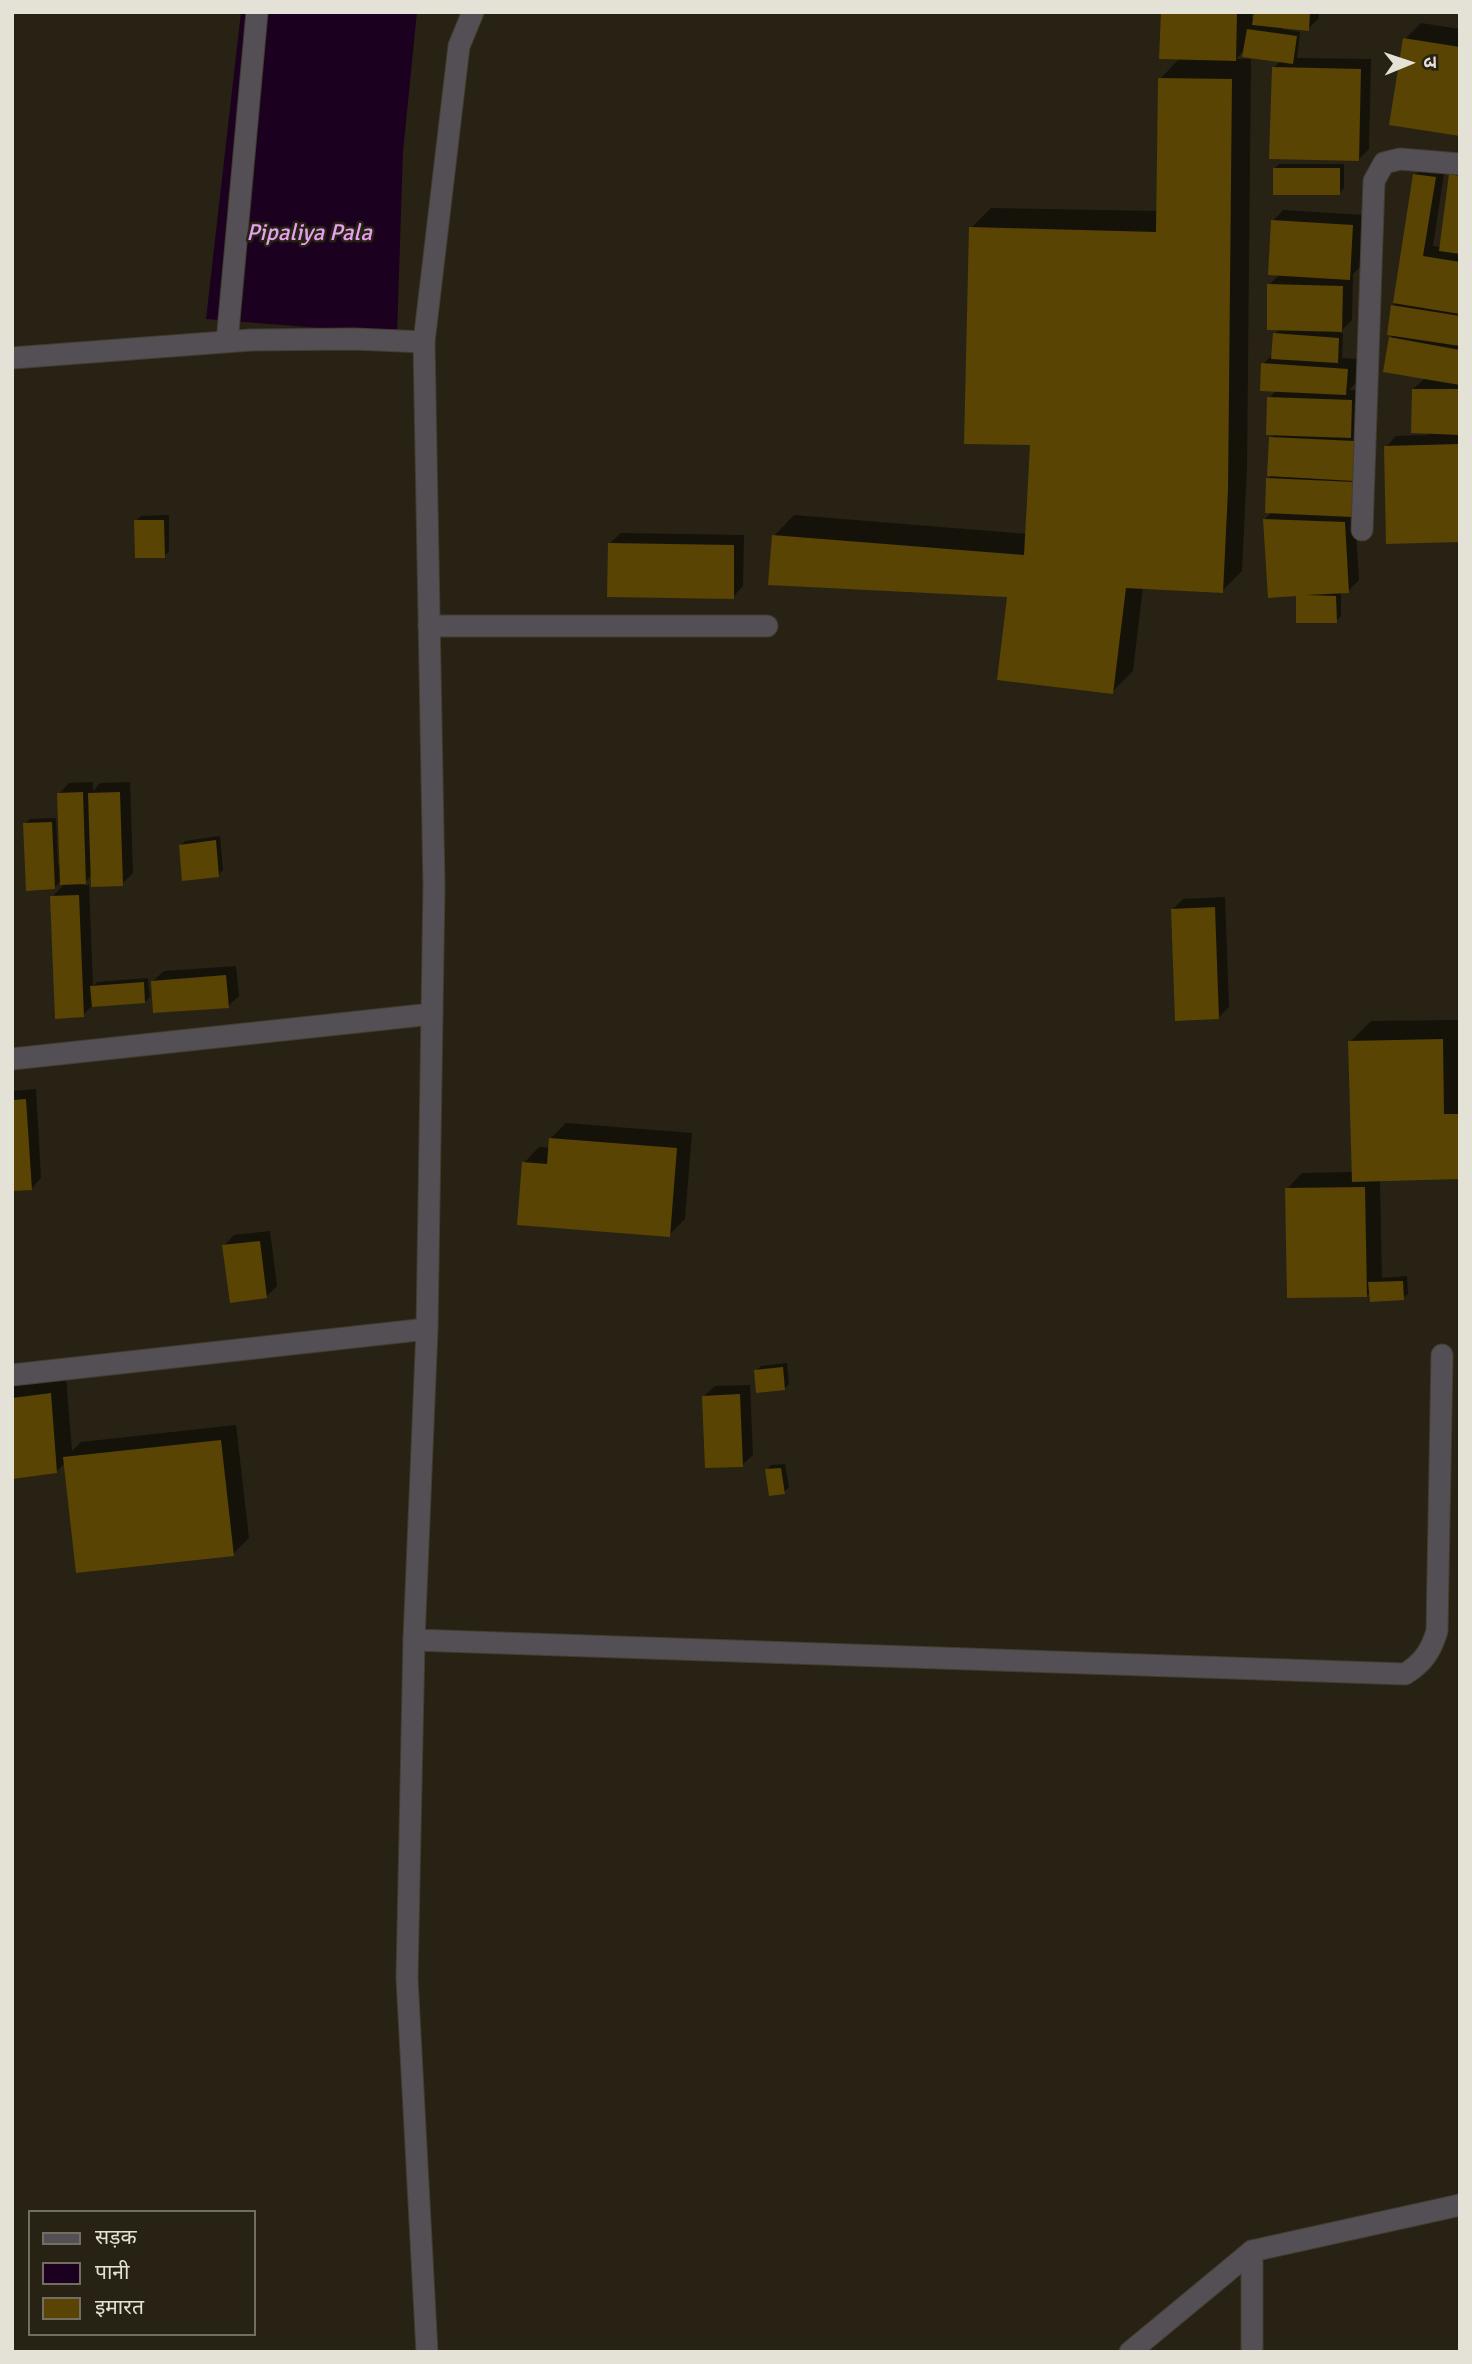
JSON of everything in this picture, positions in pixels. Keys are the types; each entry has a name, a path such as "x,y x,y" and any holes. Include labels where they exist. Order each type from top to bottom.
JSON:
{"street":[{"path":"228,342 257,12"},
{"path":"426,2352 407,1978 414,1640 427,1329 434,886 424,342 459,46 473,12"},
{"path":"1362,530 1374,181 1384,163 1400,159 1460,164"},
{"path":"12,358 251,340 354,339 424,342"},
{"path":"429,626 767,626"},
{"path":"12,1059 432,1014"},
{"path":"12,1375 427,1329"},
{"path":"414,1640 1405,1674 1418,1666 1431,1651 1437,1631 1442,1355"},
{"path":"1130,2352 1252,2250 1460,2205"},
{"path":"1252,2250 1252,2352"}],"water":[{"name":"Pipaliya Pala","path":"241,12 417,12 403,152 397,334 206,319"}],"building":[{"path":"1161,12 1237,12 1236,61 1159,59"},
{"path":"1254,12 1310,12 1309,31 1252,25"},
{"path":"1247,29 1297,36 1293,64 1242,57"},
{"path":"1403,38 1460,47 1460,136 1389,125"},
{"path":"1272,67 1361,69 1359,161 1269,159"},
{"path":"1158,78 1232,79 1228,490 1223,593 1126,588 1113,694 997,680 1007,597 768,585 772,535 1024,555 1030,445 964,444 969,227 1156,232"},
{"path":"1273,168 1340,168 1340,195 1273,195"},
{"path":"1413,174 1436,177 1423,256 1460,262 1460,314 1393,303"},
{"path":"1449,174 1460,176 1460,254 1439,251"},
{"path":"1271,220 1353,225 1350,280 1268,275"},
{"path":"1267,284 1343,286 1342,332 1267,330"},
{"path":"1391,305 1460,316 1460,346 1387,335"},
{"path":"1273,333 1339,338 1338,363 1271,359"},
{"path":"1389,337 1460,350 1460,385 1383,372"},
{"path":"1261,363 1348,369 1346,395 1260,391"},
{"path":"1412,389 1460,389 1460,435 1411,433"},
{"path":"1267,397 1352,400 1351,438 1266,435"},
{"path":"1269,437 1355,441 1354,481 1267,476"},
{"path":"1460,444 1460,542 1386,544 1384,446"},
{"path":"1266,478 1354,482 1352,517 1265,513"},
{"path":"1263,519 1345,522 1349,593 1306,595 1336,596 1337,623 1296,623 1296,596 1268,598"},
{"path":"134,520 164,520 165,558 135,558"},
{"path":"608,543 734,545 734,599 607,597"},
{"path":"83,792 86,884 60,885 57,793"},
{"path":"120,792 123,886 91,887 88,793"},
{"path":"52,822 55,889 26,891 23,823"},
{"path":"216,840 219,877 182,881 179,845"},
{"path":"79,895 84,1017 55,1019 50,896"},
{"path":"1215,907 1219,1019 1175,1021 1171,909"},
{"path":"226,975 229,1008 153,1013 151,981"},
{"path":"144,982 145,1003 92,1007 90,986"},
{"path":"1443,1039 1444,1114 1460,1114 1460,1179 1352,1182 1348,1041"},
{"path":"26,1099 32,1190 12,1191 12,1100"},
{"path":"549,1138 677,1148 670,1237 517,1225 522,1162 547,1164"},
{"path":"1365,1187 1367,1297 1287,1298 1285,1188"},
{"path":"260,1241 267,1298 230,1303 222,1245"},
{"path":"1403,1281 1404,1300 1370,1302 1368,1282"},
{"path":"783,1367 785,1390 756,1393 754,1370"},
{"path":"51,1393 57,1473 12,1479 12,1398"},
{"path":"740,1394 743,1467 705,1468 702,1396"},
{"path":"221,1440 234,1556 76,1573 63,1457"},
{"path":"781,1468 785,1494 769,1496 765,1469"}]}
